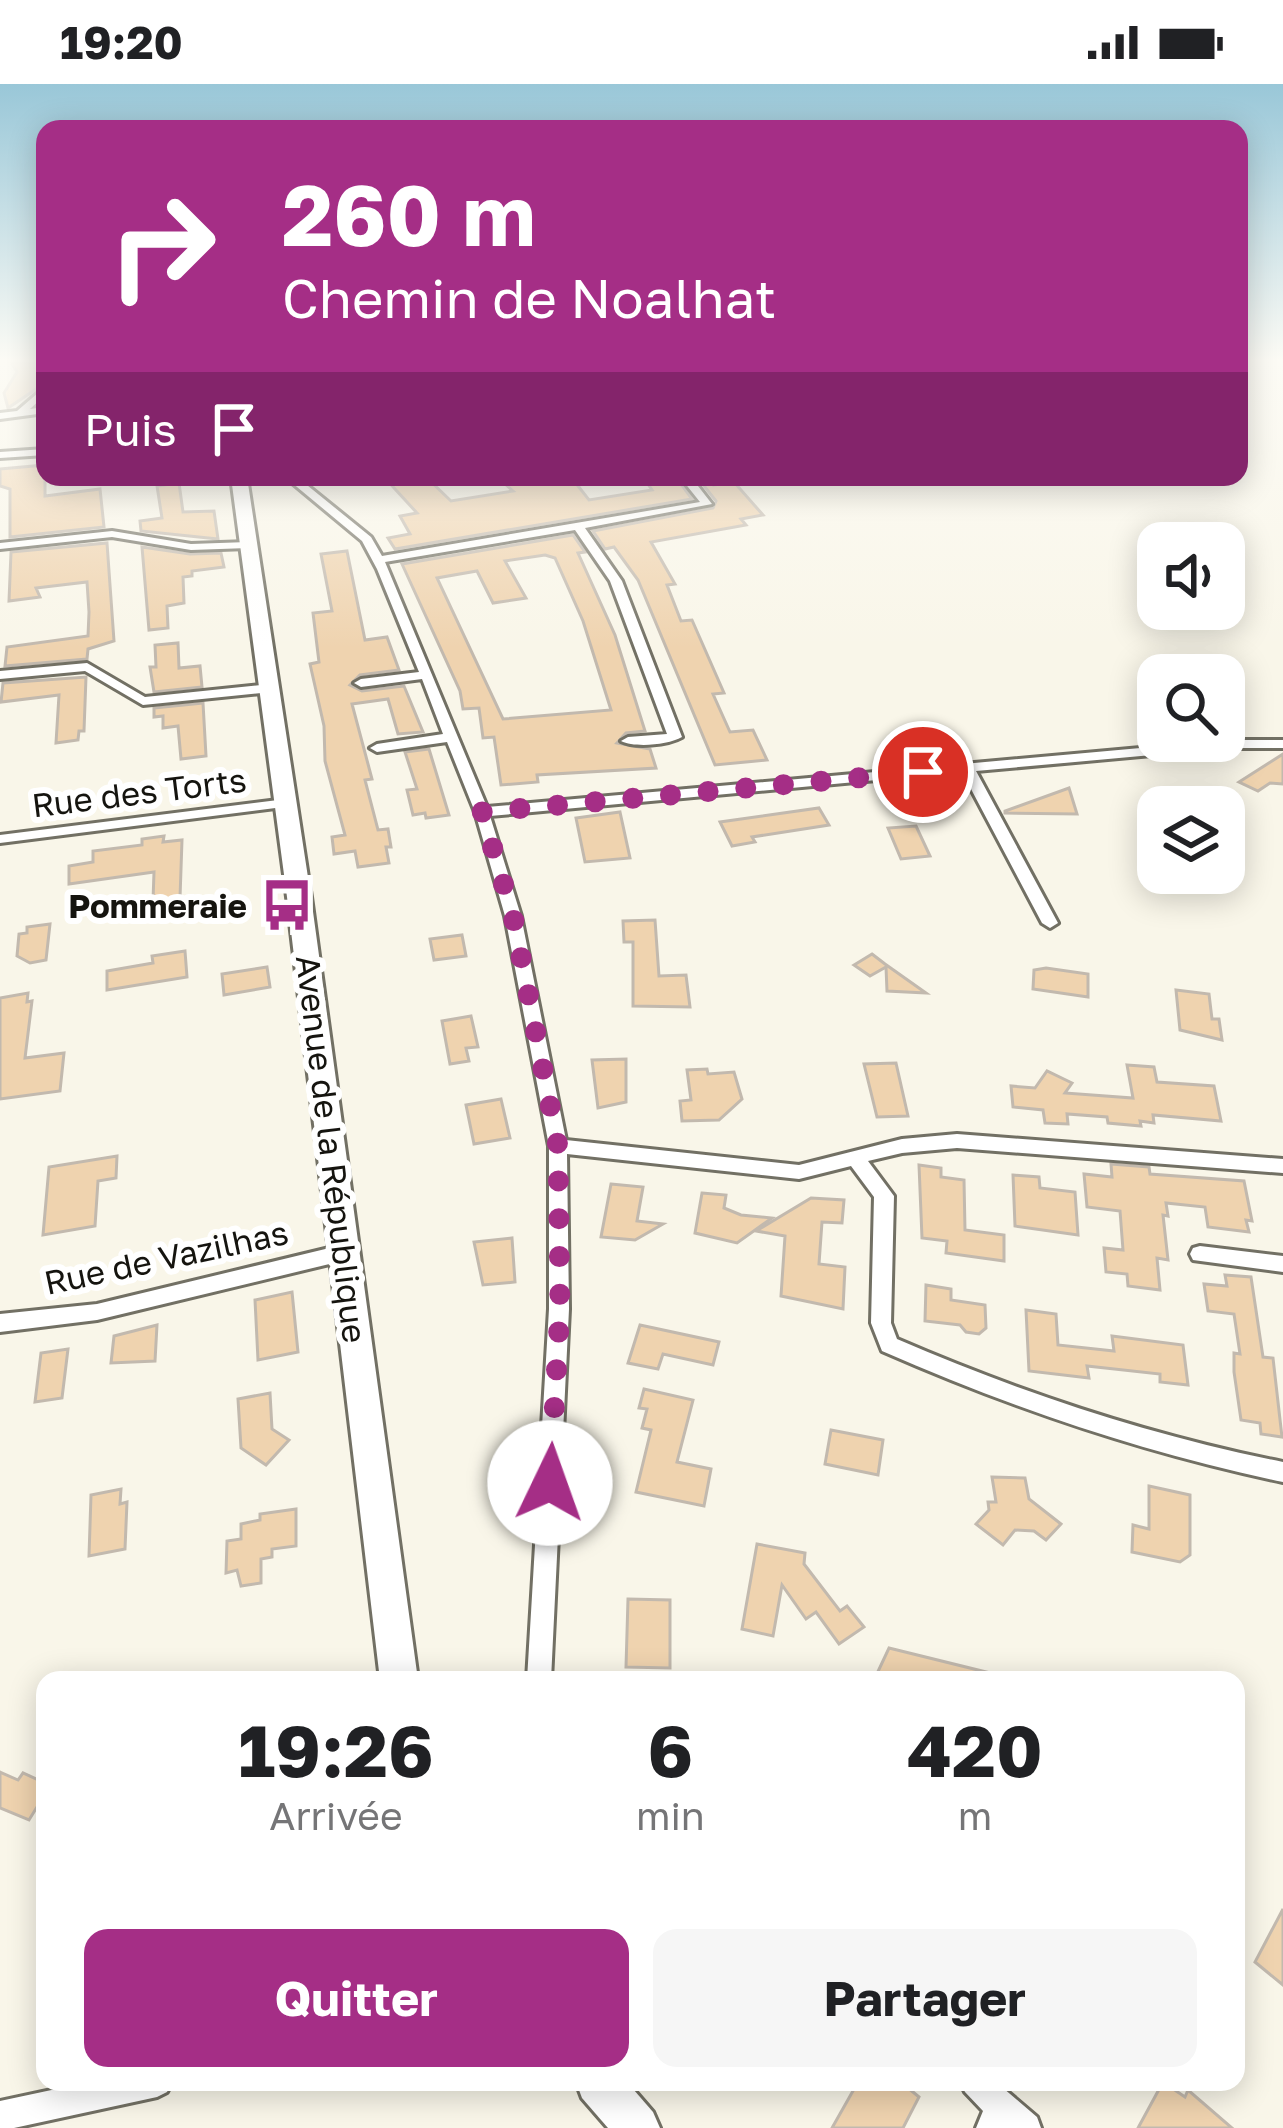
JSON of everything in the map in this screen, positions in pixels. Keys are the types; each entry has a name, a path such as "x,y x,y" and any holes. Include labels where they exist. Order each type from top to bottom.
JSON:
{"street":[{"name":"Avenue de la République","path":"240,486 271,688 398,1671"},
{"path":"302,486 367,539 378,560 482,812 513,916 558,1146 560,1309 539,1671"},
{"path":"378,560 707,504 692,486"},
{"path":"578,526 616,580 675,737 628,741"},
{"path":"0,546 112,534 191,547 248,545"},
{"path":"0,675 87,667 100,670 143,701 271,688"},
{"path":"361,683 426,675"},
{"path":"377,748 452,736"},
{"path":"482,812 1229,744 1283,744"},
{"path":"967,768 1051,922"},
{"name":"Rue des Torts","path":"0,839 286,803"},
{"path":"558,1146 800,1172 902,1146 957,1141 1283,1169"},
{"path":"857,1160 884,1196 881,1323 889,1345 949,1372 1187,1454 1283,1472"},
{"name":"Rue de Vazilhas","path":"0,1323 97,1312 346,1252"},
{"path":"1200,1255 1283,1264"},
{"path":"0,2116 116,2091"},
{"path":"606,2091 637,2128"},
{"path":"980,2091 996,2118 1026,2128"}],"building":[{"path":"36,466 36,486 45,486 45,496 100,489 104,527 10,537 10,489 0,486 0,469"},
{"path":"157,486 179,486 183,512 214,511 218,539 141,531 140,521 162,518"},
{"path":"392,486 435,486 451,501 513,491 507,486 578,486 589,500 652,490 649,486 683,486 692,499 395,549 388,538 410,534 400,516 417,513"},
{"path":"704,486 738,486 763,515 741,519 746,525 651,542 675,584 667,585 681,621 692,620 724,693 713,694 730,732 753,730 767,760 715,765 638,580 614,547 605,549 593,531 713,508 716,501"},
{"path":"573,535 585,552 578,553 615,635 645,731 626,733 617,743 650,749 656,768 537,775 538,782 501,785 494,737 483,738 479,708 463,709 460,691 402,564","holes":["555,558 583,621 611,710 503,719 437,578 477,571 493,603 526,598 505,561"]},
{"path":"107,543 114,641 88,649 87,659 5,666 7,647 88,636 87,582 36,588 40,597 9,601 11,552"},
{"path":"142,547 221,553 224,567 192,571 192,576 183,577 184,603 167,606 168,628 149,630"},
{"path":"347,551 365,640 387,637 399,670 360,675 350,685 362,691 404,686 423,732 398,734 388,699 352,704 372,779 365,780 378,830 388,829 391,847 386,847 389,863 358,867 355,851 334,854 332,837 345,835 325,761 324,726 310,664 319,662 313,613 332,611 321,554"},
{"path":"178,643 179,668 200,666 202,687 154,692 150,667 156,667 155,645"},
{"path":"86,677 84,731 79,731 78,740 56,743 59,695 1,702 3,683"},
{"path":"203,703 206,756 181,759 178,726 163,728 163,716 154,717 154,708"},
{"path":"429,749 449,815 426,818 425,813 413,815 407,790 417,789 405,752"},
{"path":"1283,754 1283,784 1270,783 1258,791 1239,782"},
{"path":"1069,788 1077,814 1005,813 1005,811"},
{"path":"819,808 829,825 752,837 755,842 732,846 720,822"},
{"path":"620,812 630,858 585,862 576,818"},
{"path":"916,826 930,856 901,859 888,828"},
{"path":"164,836 163,842 182,840 180,898 153,901 154,872 69,884 69,866 93,862 93,851 142,845 142,839"},
{"path":"655,920 659,976 686,975 690,1007 633,1006 633,942 624,942 623,921"},
{"path":"50,924 46,960 30,963 17,956 19,934 27,933 27,927"},
{"path":"462,935 466,956 434,960 430,939"},
{"path":"185,951 187,977 107,990 107,971 153,963 152,956"},
{"path":"872,954 926,993 887,991 886,967 870,976 854,965"},
{"path":"267,967 270,987 224,995 222,974"},
{"path":"1034,970 1088,974 1088,997 1033,989"},
{"path":"1176,990 1209,994 1212,1019 1219,1019 1222,1040 1180,1030"},
{"path":"28,993 27,1002 32,1001 25,1058 64,1053 60,1091 0,1099 0,998"},
{"path":"471,1016 478,1047 466,1048 469,1061 450,1064 442,1021"},
{"path":"626,1059 626,1102 598,1108 592,1060"},
{"path":"896,1063 908,1116 877,1117 864,1064"},
{"path":"1127,1065 1154,1067 1157,1082 1214,1086 1221,1121 1153,1115 1154,1123 1140,1121 1141,1126 1067,1114 1068,1124 1045,1123 1043,1110 1013,1107 1011,1086 1035,1088 1047,1071 1072,1083 1065,1093 1133,1098"},
{"path":"707,1069 708,1074 734,1072 742,1099 719,1120 682,1121 680,1101 691,1100 687,1070"},
{"path":"501,1099 510,1138 474,1144 466,1105"},
{"path":"117,1156 116,1178 98,1181 95,1226 43,1235 49,1167"},
{"path":"1111,1164 1149,1167 1150,1174 1244,1181 1252,1221 1246,1220 1249,1232 1208,1227 1205,1207 1166,1203 1168,1260 1157,1258 1160,1290 1128,1286 1127,1274 1106,1272 1104,1248 1123,1250 1120,1211 1087,1207 1084,1174 1112,1177"},
{"path":"919,1165 941,1168 941,1177 964,1180 965,1230 1004,1235 1004,1261 946,1253 947,1241 922,1238"},
{"path":"1013,1175 1039,1177 1040,1188 1075,1192 1078,1235 1015,1226"},
{"path":"611,1184 643,1187 637,1221 663,1224 635,1240 601,1237"},
{"path":"702,1193 726,1195 724,1208 741,1215 772,1218 737,1243 695,1233"},
{"path":"811,1198 844,1200 842,1223 822,1222 819,1264 845,1267 843,1309 781,1296 785,1236 756,1231"},
{"path":"512,1238 515,1282 483,1285 474,1242"},
{"path":"1225,1275 1251,1277 1263,1357 1273,1358 1282,1437 1261,1434 1260,1423 1241,1420 1234,1372 1234,1353 1240,1354 1234,1314 1208,1311 1204,1284 1227,1286"},
{"path":"926,1285 951,1289 951,1300 985,1305 986,1328 979,1334 966,1332 960,1325 925,1321"},
{"path":"292,1292 298,1352 258,1360 255,1300"},
{"path":"1026,1310 1056,1314 1058,1345 1114,1351 1112,1336 1183,1345 1188,1385 1160,1382 1160,1374 1087,1366 1089,1378 1029,1371"},
{"path":"157,1325 155,1361 111,1363 114,1336"},
{"path":"640,1325 719,1342 713,1365 663,1354 658,1369 628,1363"},
{"path":"68,1349 62,1398 35,1402 41,1353"},
{"path":"644,1389 693,1400 677,1462 711,1469 704,1506 636,1492 651,1430 642,1428 647,1409 639,1408"},
{"path":"270,1393 272,1429 289,1440 266,1465 241,1448 238,1399"},
{"path":"831,1430 883,1440 878,1475 825,1464"},
{"path":"992,1477 1025,1478 1029,1499 1061,1524 1046,1540 1034,1531 1015,1530 1003,1545 976,1524 989,1510 988,1502 996,1502"},
{"path":"1149,1486 1190,1495 1190,1555 1180,1562 1132,1552 1133,1525 1149,1529"},
{"path":"121,1489 120,1504 127,1502 125,1549 89,1556 91,1495"},
{"path":"296,1509 296,1546 272,1549 272,1557 261,1559 261,1583 241,1586 237,1570 226,1573 227,1541 241,1539 241,1524 260,1520 260,1514"},
{"path":"757,1544 805,1553 804,1564 840,1611 847,1606 864,1627 839,1644 816,1612 806,1619 782,1585 773,1636 742,1629"},
{"path":"628,1599 670,1600 670,1668 626,1667"},
{"path":"889,1648 982,1671 878,1671"},
{"path":"0,1772 18,1780 23,1773 36,1779 36,1809 29,1820 0,1808"},
{"path":"1283,1909 1283,1985 1255,1962"},
{"path":"853,2091 912,2091 919,2097 903,2128 832,2128"},
{"path":"1158,2091 1176,2091 1185,2097 1189,2091 1232,2128 1138,2128"}],"place":[{"name":"Pommeraie","path":"287,905"}],"route":[{"path":"550,1483 560,1309 558,1146 513,916 482,812 923,772"}]}
